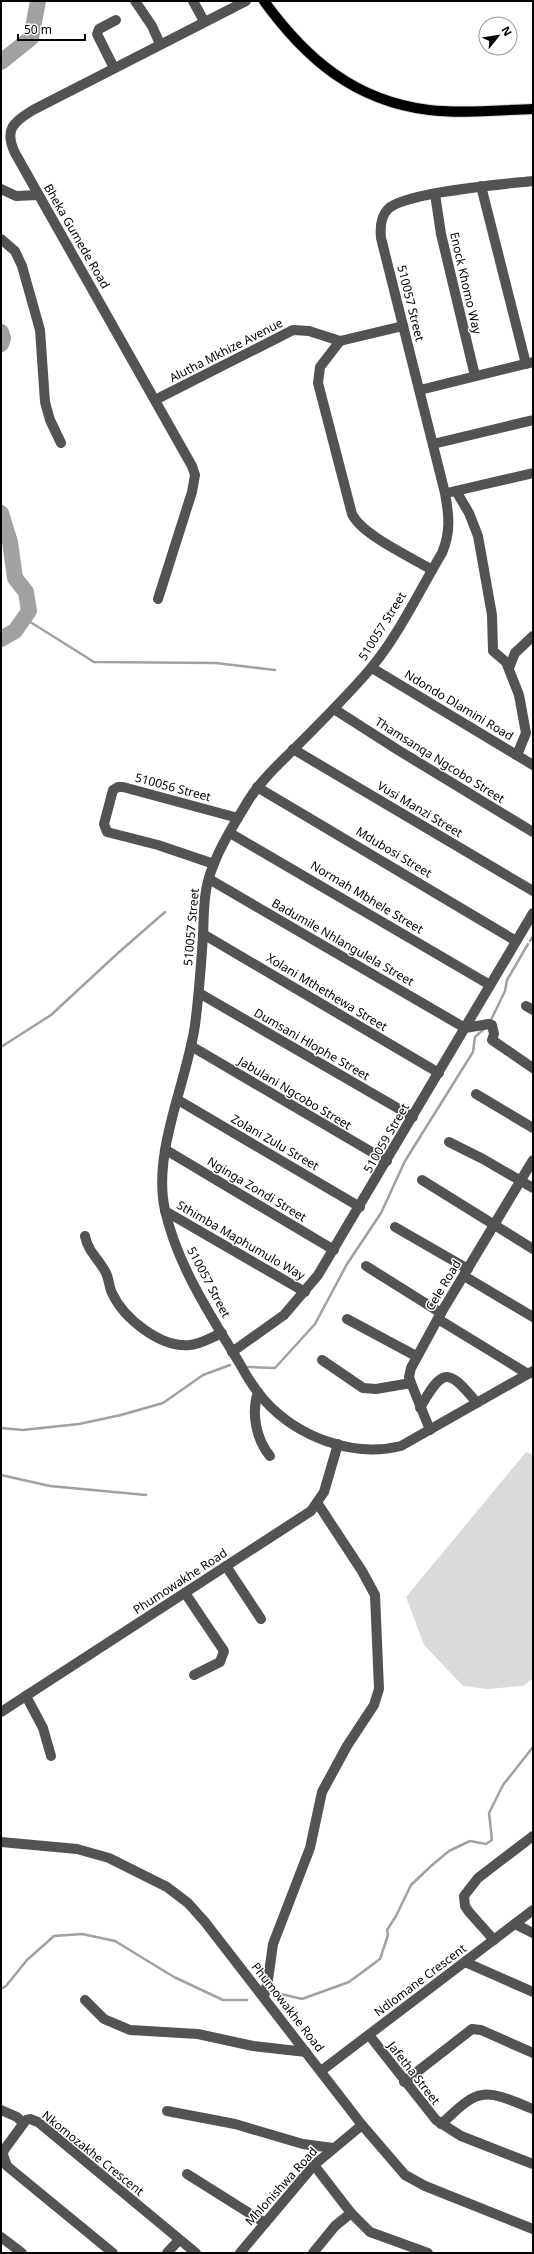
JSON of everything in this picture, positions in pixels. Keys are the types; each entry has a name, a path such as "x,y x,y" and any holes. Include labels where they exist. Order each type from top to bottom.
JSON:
{"main road":[{"path":"264,1 283,27 308,54 342,79 375,96 429,110 450,112 533,109"}],"street":[{"path":"135,1 152,26 160,44"},
{"path":"194,1 204,21"},
{"name":"Bheka Gumede Road","path":"158,599 184,522 195,483 195,475 192,466 155,400 38,195 10,143 10,135 12,126 33,110 204,21 246,1"},
{"path":"114,68 97,34 99,29 116,20"},
{"path":"435,194 481,186 533,181"},
{"path":"420,390 529,363 481,186"},
{"path":"1,189 16,196 38,195"},
{"name":"510057 Street","path":"435,194 394,204 385,212 380,228 381,238 445,493 449,515 449,534 442,553 372,668 334,709 268,773 257,787 238,818 214,864 209,879 204,906 199,993 191,1046 166,1150 162,1188 165,1211 176,1248 232,1352 258,1392 289,1423 305,1432 338,1444 358,1449 383,1450 401,1446 531,1372"},
{"name":"Enock Khomo Way","path":"435,194 443,242 475,376"},
{"path":"1,239 14,251 26,280 40,330 45,402 50,420 60,442"},
{"path":"403,326 340,341 320,367 318,383 355,521 365,530 432,570"},
{"name":"Alutha Mkhize Avenue","path":"155,400 293,330 309,331 340,341"},
{"path":"433,444 533,420"},
{"path":"445,493 533,473"},
{"path":"456,491 469,513 478,536 492,615 493,651 503,658 509,668 519,695 525,724 525,737 518,755"},
{"path":"509,668 515,653 533,636"},
{"name":"Ndondo Dlamini Road","path":"372,668 533,765"},
{"name":"Thamsanqa Ngcobo Street","path":"334,709 398,750 533,832"},
{"name":"Vusi Manzi Street","path":"294,749 533,891"},
{"name":"510056 Street","path":"214,864 158,845 107,832 104,824 113,790 118,786 123,787 238,818"},
{"name":"Mdubosi Street","path":"257,787 316,820 516,941"},
{"name":"Normah Mbhele Street","path":"230,833 490,985"},
{"name":"Badumile Nhlangulela Street","path":"209,879 465,1028"},
{"name":"510059 Street","path":"232,1352 274,1324 305,1292 334,1250 533,913"},
{"name":"Xolani Mthethewa Street","path":"203,934 439,1073"},
{"name":"Dumsani Hlophe Street","path":"199,993 412,1117"},
{"path":"465,1028 488,1024 492,1026 494,1034 492,1040 533,1068"},
{"name":"Jabulani Ngcobo Street","path":"191,1046 387,1161"},
{"path":"476,1094 533,1128"},
{"name":"Zolani Zulu Street","path":"178,1100 360,1206"},
{"path":"449,1142 470,1152 533,1188"},
{"name":"Nginga Zondi Street","path":"166,1150 334,1250"},
{"name":"Cele Road","path":"430,1430 411,1384 410,1373 416,1356 533,1160"},
{"path":"422,1180 495,1224 533,1250"},
{"name":"Sthimba Maphumulo Way","path":"165,1211 305,1292"},
{"path":"395,1227 533,1317"},
{"path":"85,1236 87,1246 104,1271 114,1298 141,1327 152,1335 169,1342 189,1345 222,1333"},
{"path":"366,1266 439,1316 531,1372"},
{"path":"347,1319 416,1356"},
{"path":"322,1360 363,1388 376,1389 411,1384"},
{"path":"420,1408 436,1381 444,1376 454,1377 477,1403"},
{"path":"258,1392 254,1407 255,1420 262,1442 270,1456"},
{"name":"Phumowakhe Road","path":"1,1712 304,1516 318,1504 324,1492 338,1444"},
{"path":"264,1997 273,1944 310,1848 322,1792 347,1746 374,1705 379,1689 374,1595 362,1571 318,1504"},
{"path":"226,1566 261,1618"},
{"path":"185,1593 224,1651 220,1662 194,1676"},
{"path":"26,1696 43,1728 51,1756"},
{"path":"494,1940 469,1912 465,1906 464,1896 478,1878 533,1836"},
{"name":"Phumowakhe Road","path":"1,1842 77,1849 93,1853 109,1858 167,1887 188,1903 205,1922 362,2125 400,2170 412,2179 533,2229"},
{"name":"Ndlomane Crescent","path":"321,2071 533,1910"},
{"path":"515,1924 533,1933"},
{"path":"465,1962 533,1992"},
{"path":"85,2000 104,2018 130,2030 198,2034 253,2046 306,2052"},
{"path":"404,2082 472,2029 481,2030 533,2052"},
{"name":"Jafetha Street","path":"369,2035 430,2115 441,2124 461,2136 533,2164"},
{"path":"441,2124 470,2100 481,2095 494,2096 533,2109"},
{"path":"1,2110 17,2117 23,2122"},
{"path":"167,2111 235,2124 303,2144 333,2148"},
{"name":"Nkomozakhe Crescent","path":"113,2253 7,2166 3,2155 4,2150 23,2122 30,2119 38,2122 196,2253"},
{"name":"Mhlonishwa Road","path":"240,2253 314,2165 362,2125"},
{"path":"314,2165 351,2213 364,2227 376,2236 428,2253"},
{"path":"187,2174 265,2223"},
{"path":"313,2253 335,2226 351,2213"},
{"path":"1,2237 22,2253"},
{"path":"167,2253 179,2240"}],"shaded area":[{"path":"526,1452 533,1455 533,1678 523,1686 488,1689 463,1686 424,1645 406,1597"}],"waterway":[{"path":"1,62 31,38 38,1"},
{"path":"1,332 3,338 1,344"},
{"path":"1,513 10,542 15,578 26,592 29,611 15,631 1,639"},
{"path":"24,618 94,662 216,663 275,670"},
{"path":"1,1047 51,1015 165,912"},
{"path":"530,941 533,936"},
{"path":"490,1022 505,991 507,980 528,944"},
{"path":"248,1367 275,1368 315,1324 347,1264 381,1213 405,1161 473,1052 475,1037 485,1028"},
{"path":"1,1428 23,1430 79,1424 121,1415 163,1403 203,1375 230,1365"},
{"path":"1,1475 50,1486 146,1495"},
{"path":"277,1993 302,1999 349,1982 380,1959 388,1935 387,1930 396,1916 411,1885 449,1851 470,1841 486,1844 492,1840 489,1813 503,1785 533,1747"},
{"path":"1,1989 6,1986 27,1960 54,1936 82,1934 115,1941 174,1977 223,2000 247,2000"}]}
